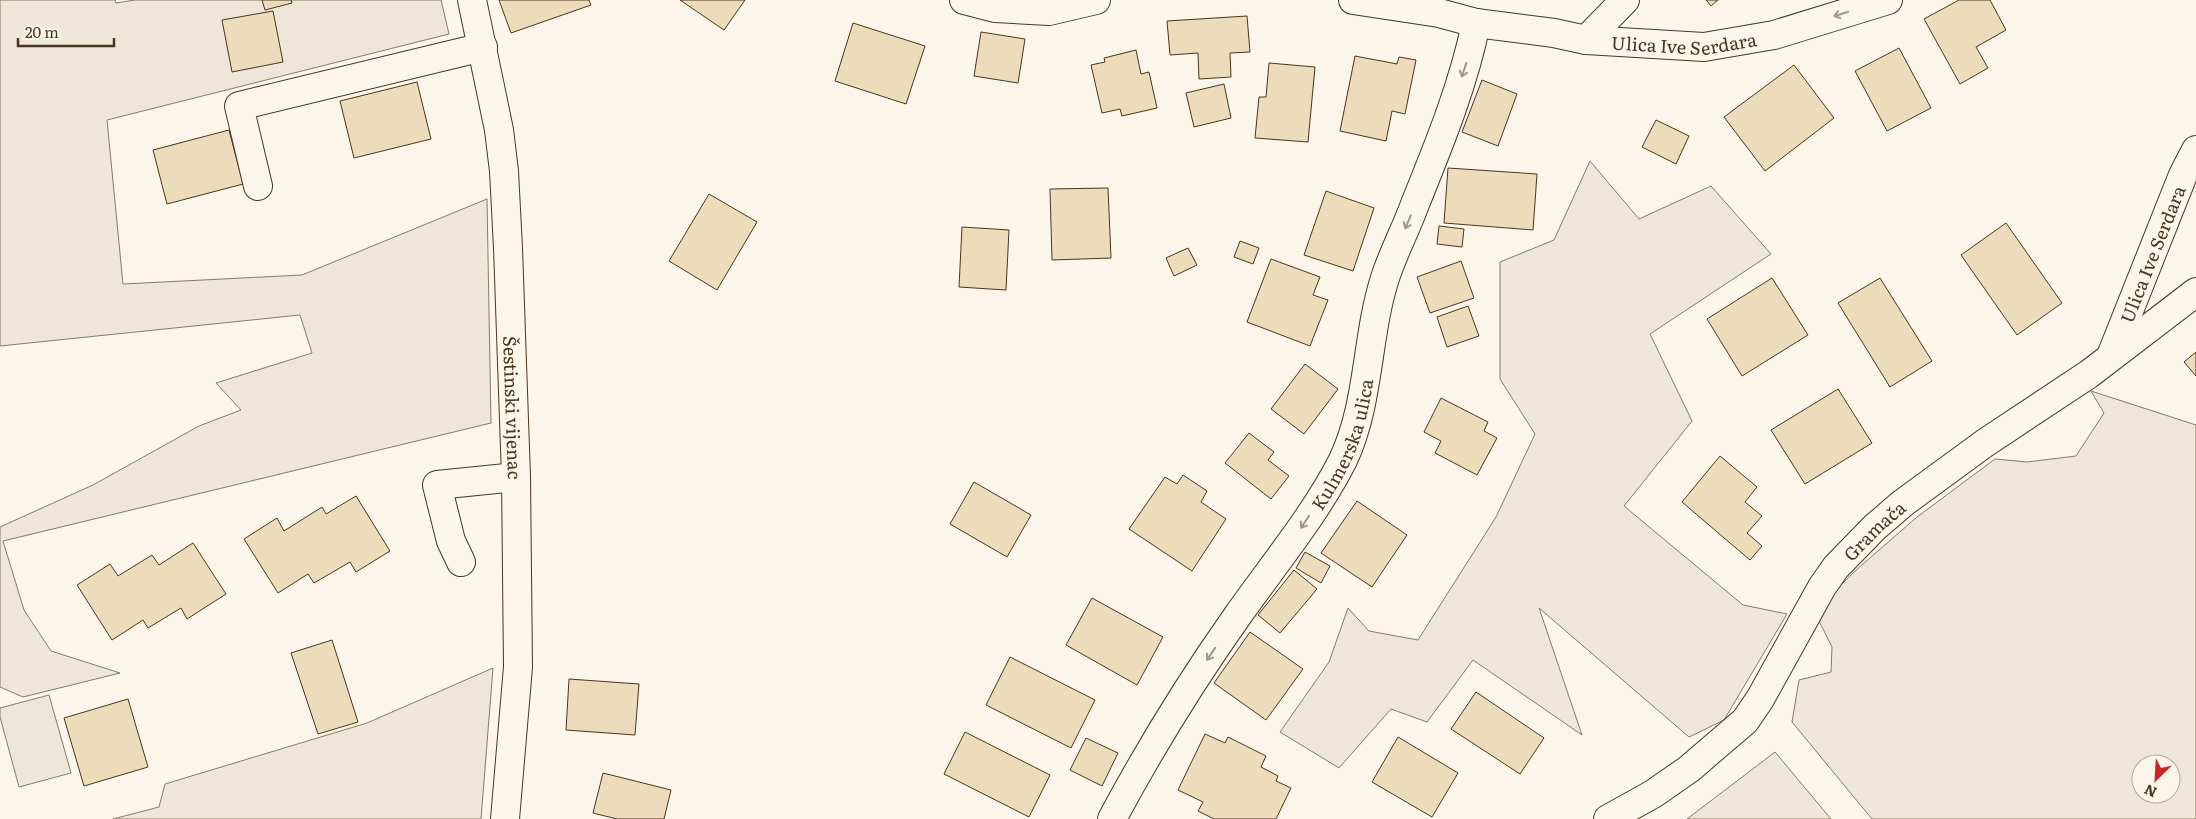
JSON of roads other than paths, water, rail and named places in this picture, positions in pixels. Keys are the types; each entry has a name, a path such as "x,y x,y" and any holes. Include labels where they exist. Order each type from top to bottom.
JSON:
{"street":[{"name":"Šestinski vijenac","path":"472,0 483,48 504,171 516,477 518,667 505,819"},
{"path":"964,0 995,8 1049,12 1096,0"},
{"name":"Ulica Ive Serdara","path":"1353,0 1439,13 1476,23 1554,33 1586,40 1704,47 1774,35 1888,0"},
{"path":"1586,40 1625,0"},
{"name":"Kulmerska ulica","path":"1112,819 1173,712 1209,657 1295,536 1344,458 1361,402 1377,304 1385,277 1415,205 1459,84 1471,50 1476,23"},
{"path":"258,186 239,106 483,48"},
{"name":"Ulica Ive Serdara","path":"2110,357 2183,175 2196,150"},
{"name":"Gramača","path":"1608,819 1673,780 1728,737 1745,721 1760,699 1822,586 1836,567 1875,527 1903,503 2110,357 2196,292"},
{"path":"460,562 451,541 437,485 516,477"}]}
